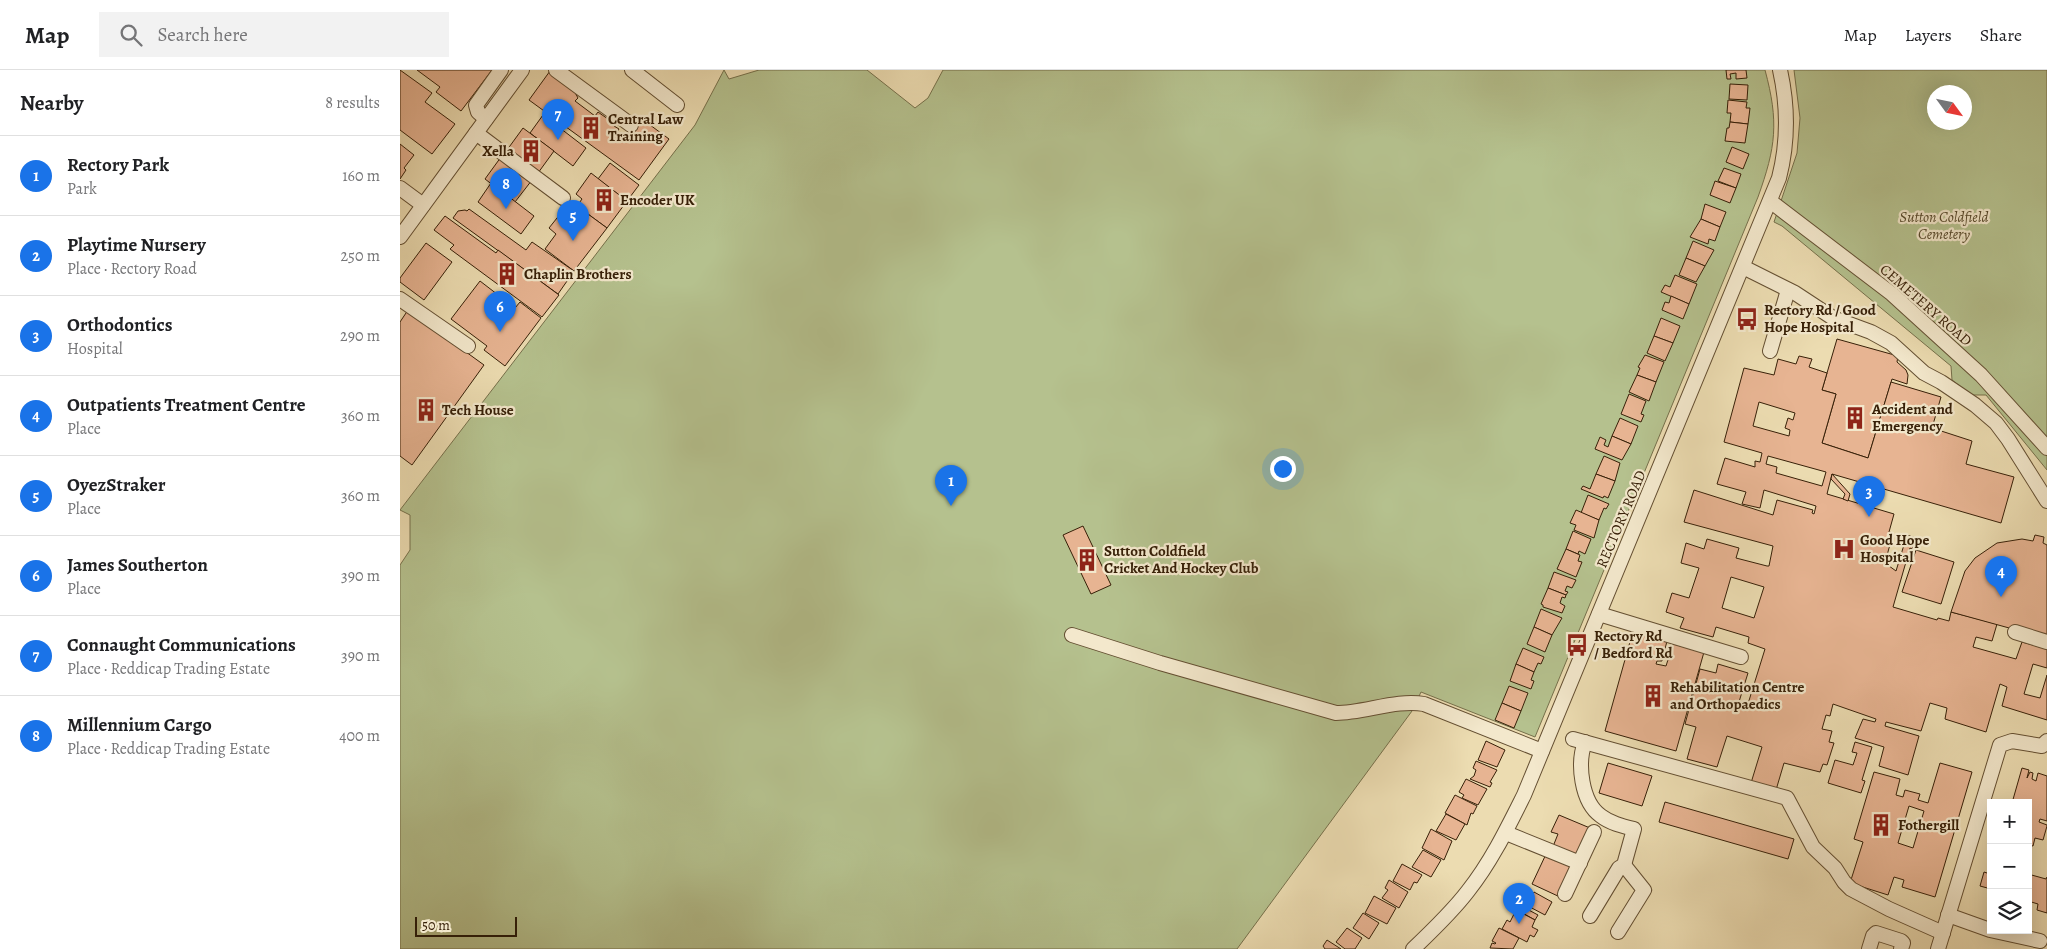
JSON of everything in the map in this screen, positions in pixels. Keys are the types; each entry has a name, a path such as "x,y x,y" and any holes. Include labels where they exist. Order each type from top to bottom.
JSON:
{"street":[{"path":"486,120 478,112 476,105 501,70"},
{"path":"556,70 631,125"},
{"path":"632,70 677,105"},
{"name":"RECTORY ROAD","path":"1413,949 1468,892 1487,864 1506,833 1542,751 1770,201 1784,155 1786,113 1780,70"},
{"path":"400,237 486,120 517,72"},
{"path":"476,133 562,198"},
{"path":"400,188 423,205"},
{"name":"CEMETERY ROAD","path":"1770,201 1892,294 1981,375 2047,448"},
{"path":"1743,267 1788,290 1833,318 1871,332 1891,343 1924,373 1941,382 1974,406 1996,423 2047,501"},
{"path":"1770,351 1788,290"},
{"path":"400,299 468,346"},
{"path":"1599,614 1741,657"},
{"path":"2015,632 2047,642"},
{"path":"1072,635 1160,663 1336,713 1352,713 1407,703 1424,704 1542,751"},
{"path":"1590,916 1619,868 1624,864 1634,829 1609,822 1598,815 1591,805 1584,788 1579,741 1787,798 1812,847 1835,868 1851,889 1889,909 1943,933"},
{"path":"1938,949 2000,744 2012,741 2045,746"},
{"path":"1565,894 1594,832"},
{"path":"1506,833 1580,863"},
{"path":"1618,932 1644,890 1624,864"},
{"path":"1948,915 1990,930 2040,941"},
{"path":"1869,949 1873,936 1876,933 1901,941 1903,943 1901,949"}],"green space":[{"path":"724,70 729,79 759,70 867,70 915,108 928,98 943,70 1765,70 1772,105 1774,134 1769,163 1758,197 1535,737 1421,692 1412,711 1237,949 400,949 400,565 410,550 410,515 400,510 695,125"},
{"name":"Sutton Coldfield Cemetery","path":"1794,70 2047,70 2047,470 1986,395 1971,395 1952,380 1951,366 1782,226 1774,222 1797,153 1800,118"}],"building":[{"path":"400,70 432,93 425,102 455,124 432,154 400,130"},
{"path":"417,70 492,70 461,111 436,92 440,87"},
{"path":"1726,70 1746,70 1747,78 1736,79 1736,73 1730,74 1731,79 1727,79"},
{"name":"Central Law Training","path":"550,71 572,87 578,98 575,101 595,116 598,112 615,124 614,126 619,129 617,132 628,139 642,119 669,139 639,180 529,100"},
{"path":"1730,84 1748,85 1747,100 1729,99"},
{"path":"1728,100 1747,102 1746,108 1750,108 1748,124 1730,122 1731,113 1727,113"},
{"path":"543,115 586,148 573,166 530,133"},
{"path":"1730,122 1748,124 1745,143 1725,141"},
{"name":"Xella","path":"523,128 554,151 538,173 507,150"},
{"path":"400,144 414,155 404,168 406,170 400,179"},
{"path":"1732,147 1749,154 1743,169 1726,162"},
{"path":"501,157 532,180 515,202 485,179"},
{"path":"610,163 639,185 627,201 598,179"},
{"path":"1724,168 1741,174 1736,188 1718,181"},
{"name":"Encoder UK","path":"591,173 627,201 607,228 577,206 582,199 576,194"},
{"path":"1715,181 1736,188 1730,203 1710,195"},
{"path":"491,183 534,216 521,234 478,202"},
{"path":"1705,204 1726,212 1720,227 1701,219"},
{"path":"577,206 607,228 574,271 545,249 556,234 549,228 565,208 572,213"},
{"path":"469,209 526,250 532,242 574,271 558,294 453,218 458,211 467,211"},
{"name":"Chaplin Brothers","path":"445,216 496,253 498,250 559,295 542,317 450,249 454,245 434,230"},
{"path":"1701,219 1720,227 1715,241 1709,239 1708,244 1690,237"},
{"path":"1693,241 1714,250 1705,266 1686,258"},
{"path":"426,243 452,262 424,300 400,282 400,278"},
{"path":"1686,258 1705,266 1696,282 1679,275"},
{"path":"1675,275 1697,284 1689,304 1661,292 1665,285 1670,287"},
{"path":"480,281 515,308 520,302 541,318 505,366 484,350 487,346 451,319"},
{"path":"1671,296 1689,304 1683,319 1662,310 1665,302 1669,303"},
{"name":"Tech House","path":"408,310 484,365 412,465 400,456 400,322"},
{"path":"1661,318 1680,326 1673,343 1654,336"},
{"path":"1654,336 1673,343 1665,361 1647,353"},
{"name":"Accident and Emergency","path":"1837,339 1898,356 1897,362 1906,370 1908,375 1907,384 1892,379 1868,458 1822,443 1836,394 1822,390"},
{"path":"1645,355 1664,362 1656,382 1637,375 1640,368 1638,367"},
{"path":"1799,356 1812,359 1809,367 1827,373 1822,390 1836,394 1822,443 1868,458 1891,382 1941,397 1932,428 1972,441 1966,464 2014,477 2001,523 1832,474 1827,494 1894,514 1889,532 1893,533 1885,563 1896,571 1907,535 1916,538 1912,549 1910,548 1893,607 1937,620 1938,618 1949,621 1951,612 1997,624 1992,641 1976,637 1973,647 2016,659 2022,642 2047,649 2047,668 2033,664 2024,694 2040,698 2047,675 2047,720 2002,706 2007,687 2000,684 1986,732 1945,719 1947,708 1930,703 1921,731 1886,722 1885,726 1919,736 1908,775 1879,766 1884,747 1855,738 1863,719 1875,722 1876,719 1833,704 1830,716 1826,715 1822,729 1832,731 1829,742 1834,743 1827,765 1823,764 1820,772 1784,763 1776,790 1751,783 1762,747 1727,736 1717,767 1687,759 1696,727 1685,724 1700,669 1716,673 1718,664 1748,673 1738,705 1747,707 1765,649 1748,643 1749,637 1716,627 1713,637 1680,628 1684,618 1666,612 1672,593 1689,598 1699,568 1681,563 1686,543 1704,549 1707,539 1739,548 1736,558 1767,566 1769,566 1773,546 1684,522 1694,490 1773,515 1777,500 1813,510 1812,513 1814,514 1816,506 1764,490 1760,508 1742,504 1746,492 1717,484 1725,458 1755,467 1755,461 1760,462 1762,453 1724,442 1744,368 1774,375 1778,359 1796,364","holes":["1759,402 1795,413 1793,420 1788,418 1785,428 1790,430 1789,436 1753,426","1768,456 1826,472 1822,486 1776,473 1777,467 1766,464","1731,577 1764,587 1754,618 1722,608"]},
{"path":"1637,375 1656,382 1649,401 1629,392"},
{"path":"1629,394 1646,401 1641,414 1644,415 1641,422 1621,414"},
{"path":"1620,418 1638,426 1631,444 1612,436"},
{"path":"1612,436 1631,444 1622,460 1595,449 1600,437 1606,440 1604,445 1608,447"},
{"path":"1604,456 1620,463 1615,481 1596,474"},
{"path":"1596,474 1615,481 1608,498 1604,496 1603,498 1581,489 1583,486 1590,489"},
{"path":"1832,474 1850,494 1848,501 1843,499 1845,494 1831,479"},
{"path":"1588,495 1609,504 1606,509 1604,508 1599,520 1581,513"},
{"path":"1576,510 1599,520 1594,538 1574,530 1576,525 1570,523"},
{"name":"Sutton Coldfield Cricket And Hockey Club","path":"1083,526 1111,585 1091,594 1063,535"},
{"path":"1573,531 1591,539 1585,554 1579,551 1578,554 1566,549"},
{"path":"2035,535 2044,537 2043,543 2047,545 2047,635 2032,631 2031,634 1951,612 1965,571 1975,558 1997,543 2022,539 2033,541"},
{"path":"1566,549 1580,555 1578,561 1582,562 1576,577 1557,569"},
{"path":"1916,550 1954,562 1941,604 1902,592"},
{"path":"1554,572 1576,580 1572,588 1567,586 1565,591 1568,592 1566,595 1548,588"},
{"path":"1548,588 1566,595 1565,598 1562,597 1560,603 1565,606 1562,613 1543,607 1541,604"},
{"path":"1541,609 1562,618 1552,635 1534,627"},
{"path":"1534,627 1552,635 1545,652 1527,644"},
{"name":"Rehabilitation Centre and Orthopaedics","path":"1633,631 1667,641 1662,661 1657,661 1656,664 1666,666 1673,644 1704,652 1676,751 1605,731"},
{"path":"1523,648 1544,657 1541,664 1538,663 1534,672 1516,664"},
{"path":"1516,664 1534,672 1531,680 1534,681 1531,689 1510,681"},
{"path":"1509,686 1528,693 1521,711 1502,703"},
{"path":"1502,703 1521,711 1514,728 1495,720"},
{"path":"1486,741 1505,750 1497,767 1478,760"},
{"path":"1855,742 1872,747 1862,780 1865,781 1861,793 1828,783 1835,760 1853,765 1857,753 1852,752"},
{"path":"1476,761 1497,770 1490,782 1492,783 1490,787 1470,779 1474,776 1476,770 1473,768"},
{"path":"1608,763 1652,776 1642,806 1599,793"},
{"name":"Fothergill","path":"1940,763 1972,772 1935,897 1902,887 1904,880 1894,877 1888,895 1850,883 1863,842 1854,839 1874,772 1900,779 1896,795 1903,797 1905,790 1920,794 1918,800 1928,803","holes":["1909,806 1924,811 1913,848 1898,843"]},
{"path":"2022,768 2029,770 2027,778 2030,772 2033,773 2032,779 2036,781 2038,773 2047,776 2047,821 2040,819 2039,822 2047,826 2043,840 2035,838 2033,846 2032,799 2013,799"},
{"path":"1466,779 1487,789 1478,805 1462,798 1464,795 1459,792"},
{"path":"1455,795 1477,806 1473,814 1471,813 1467,825 1445,813"},
{"path":"1665,802 1794,839 1788,859 1659,822"},
{"path":"1446,814 1465,824 1456,840 1436,831"},
{"path":"1559,815 1590,828 1576,859 1552,849 1558,834 1551,832"},
{"path":"1431,829 1452,841 1444,860 1422,848"},
{"path":"1423,850 1441,860 1431,877 1412,867"},
{"path":"1547,852 1575,865 1560,897 1532,884"},
{"path":"1402,864 1422,875 1417,883 1414,882 1410,890 1393,881"},
{"path":"1984,872 1987,873 1987,888 1980,886"},
{"path":"2032,875 2046,879 2047,877 2047,913 2037,910 2038,904 2032,902"},
{"path":"1389,880 1408,892 1399,908 1382,898 1388,890 1385,888"},
{"path":"1534,892 1552,902 1545,915 1528,906"},
{"path":"1374,896 1396,908 1387,924 1365,913"},
{"path":"1523,907 1538,915 1535,920 1521,912"},
{"path":"1516,910 1535,920 1532,927 1538,930 1534,937 1530,935 1527,942 1502,929 1507,920 1510,922"},
{"path":"1363,913 1379,923 1369,939 1353,928"},
{"path":"1347,928 1362,938 1355,949 1345,949 1336,942"},
{"path":"1499,928 1519,938 1513,949 1490,948 1492,943 1496,943 1492,941"},
{"path":"1327,940 1341,949 1325,949 1323,946"}],"place":[{"name":"Central Law Training","path":"591,128"},
{"name":"Connaught Communications","path":"558,140"},
{"name":"Xella","path":"531,151"},
{"name":"Encoder UK","path":"604,200"},
{"name":"Millennium Cargo","path":"506,209"},
{"name":"OyezStraker","path":"573,241"},
{"name":"Chaplin Brothers","path":"507,274"},
{"name":"Rectory Rd / Good Hope Hospital","path":"1747,319"},
{"name":"James Southerton","path":"500,332"},
{"name":"Tech House","path":"426,410"},
{"name":"Accident and Emergency","path":"1855,418"},
{"name":"Rectory Park","path":"951,506"},
{"name":"Orthodontics","path":"1869,517"},
{"name":"Good Hope Hospital","path":"1844,549"},
{"name":"Sutton Coldfield Cricket And Hockey Club","path":"1087,560"},
{"name":"Outpatients Treatment Centre","path":"2001,597"},
{"name":"Rectory Rd / Bedford Rd","path":"1577,645"},
{"name":"Rehabilitation Centre and Orthopaedics","path":"1653,696"},
{"name":"Fothergill","path":"1881,825"},
{"name":"Playtime Nursery","path":"1519,924"}]}
